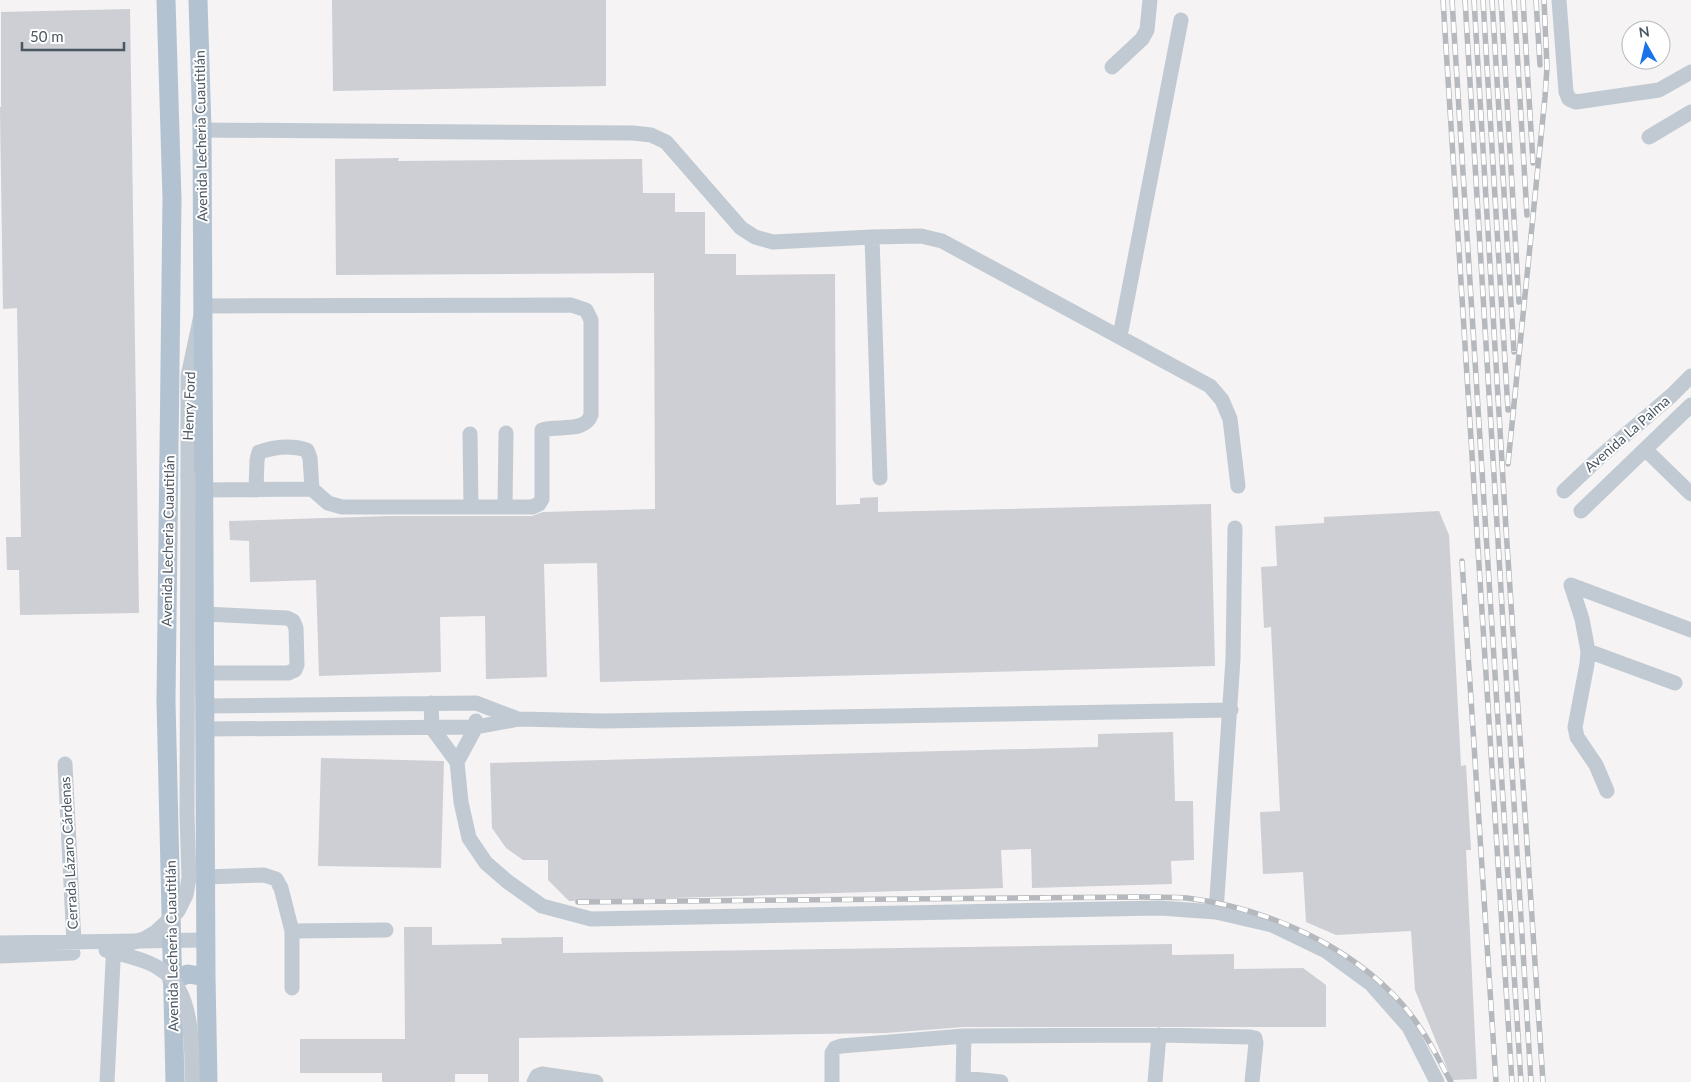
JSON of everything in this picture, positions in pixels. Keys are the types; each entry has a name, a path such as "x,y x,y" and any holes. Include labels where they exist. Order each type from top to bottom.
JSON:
{"main road":[{"name":"Avenida Lecheria Cuautitlán","path":"166,0 172,199 166,701 174,1082"},
{"name":"Avenida Lecheria Cuautitlán","path":"198,0 202,130 205,877 208,1082"},
{"path":"172,980 188,974 206,977"}],"street":[{"path":"1112,67 1142,39 1147,30 1150,0"},
{"path":"1560,0 1566,84 1569,99 1576,102 1646,93 1659,90 1691,72"},
{"path":"1120,336 1181,20"},
{"path":"1649,137 1691,112"},
{"path":"202,130 633,133 651,135 666,142 741,228 755,237 772,242 921,236 942,241 1210,386 1222,400 1230,419 1238,486"},
{"path":"872,237 880,478"},
{"path":"203,306 572,305 586,310 591,320 591,415 589,421 582,426 550,427 542,430 542,499 539,504 532,507 342,507 328,504 312,489 310,458 307,450 298,446 268,449 259,452 256,490"},
{"name":"Henry Ford","path":"110,946 144,939 156,932 178,910 186,895 189,878 187,814 188,376 203,306"},
{"name":"Avenida La Palma","path":"1564,491 1691,376"},
{"path":"1672,395 1688,408"},
{"name":"Avenida La Palma","path":"1581,510 1688,408"},
{"path":"505,507 506,433"},
{"path":"470,434 471,507"},
{"path":"1646,450 1691,494"},
{"path":"1601,456 1617,476"},
{"path":"204,490 312,489"},
{"path":"1216,912 1234,659 1235,528"},
{"path":"1607,791 1596,766 1577,738 1575,727 1588,651 1582,619 1571,585 1648,612 1691,630"},
{"path":"204,614 287,618 293,621 296,628 296,665 295,670 288,673 204,673"},
{"path":"1588,651 1675,683"},
{"path":"431,703 432,728 458,762"},
{"path":"204,706 476,703 519,719"},
{"path":"476,703 476,727 458,762 461,802 469,838 486,863 508,882 542,906 591,918 1160,908 1216,912 1272,925 1326,951 1371,984 1409,1027 1437,1082"},
{"path":"205,729 476,727 519,719 604,721 1231,710"},
{"name":"Cerrada Lázaro Cárdenas","path":"65,764 74,943"},
{"path":"205,877 264,875 276,879 281,888 292,931 292,988"},
{"path":"292,931 386,930"},
{"path":"0,956 171,940 206,940"},
{"path":"0,944 74,943 110,946 163,970 171,978 182,995 188,1013 192,1048 192,1082"},
{"path":"107,1082 110,946"},
{"path":"1155,1082 1159,1035"},
{"path":"832,1082 832,1053 835,1048 841,1046 964,1036 1159,1035 1255,1038 1252,1082"},
{"path":"964,1036 963,1080 1001,1082"},
{"path":"535,1079 542,1074 596,1082"}],"building":[{"path":"332,0 606,0 606,86 333,91"},
{"path":"130,9 139,613 20,615 19,570 7,570 6,537 21,537 17,308 3,309 0,112 1,12"},
{"path":"399,158 398,161 642,159 643,193 675,193 675,212 705,212 705,254 736,254 736,275 835,274 836,505 860,504 860,498 878,497 878,512 1211,504 1215,666 600,682 597,563 544,564 547,677 486,679 485,616 440,617 441,672 319,676 316,580 250,582 249,541 230,540 229,521 390,516 532,516 543,512 655,509 654,273 336,275 335,159"},
{"path":"1439,511 1449,535 1461,766 1466,765 1471,850 1466,850 1477,1079 1452,1080 1415,990 1411,931 1336,935 1306,922 1303,872 1263,874 1260,812 1280,811 1271,627 1264,628 1261,567 1277,566 1275,526 1324,523 1324,517"},
{"path":"1173,732 1175,801 1193,801 1194,860 1171,861 1172,884 1032,888 1031,849 1001,850 1003,888 569,901 548,880 548,860 523,860 506,848 492,828 490,763 1098,747 1098,734"},
{"path":"321,758 444,761 441,868 318,866"},
{"path":"404,927 432,927 432,945 502,944 501,938 563,937 563,953 1172,944 1172,955 1234,954 1234,969 1303,968 1326,985 1326,1027 964,1027 886,1033 519,1038 519,1082 488,1082 488,1074 455,1074 455,1082 382,1082 382,1073 300,1073 300,1039 405,1039"}],"railway":[{"path":"1443,0 1512,1082"},
{"path":"1452,0 1521,1082"},
{"path":"1465,0 1531,1082"},
{"path":"1474,0 1506,529 1543,1082"},
{"path":"1483,0 1508,410"},
{"path":"1492,0 1514,352"},
{"path":"1501,0 1519,302"},
{"path":"1514,0 1527,215"},
{"path":"1523,0 1533,163"},
{"path":"1536,0 1540,65"},
{"path":"1508,464 1545,97 1547,67 1544,0"},
{"path":"1462,561 1496,1082"},
{"path":"578,902 1147,897 1187,898 1217,903 1247,910 1276,920 1332,947 1358,964 1403,1005 1429,1042 1451,1082"}]}
